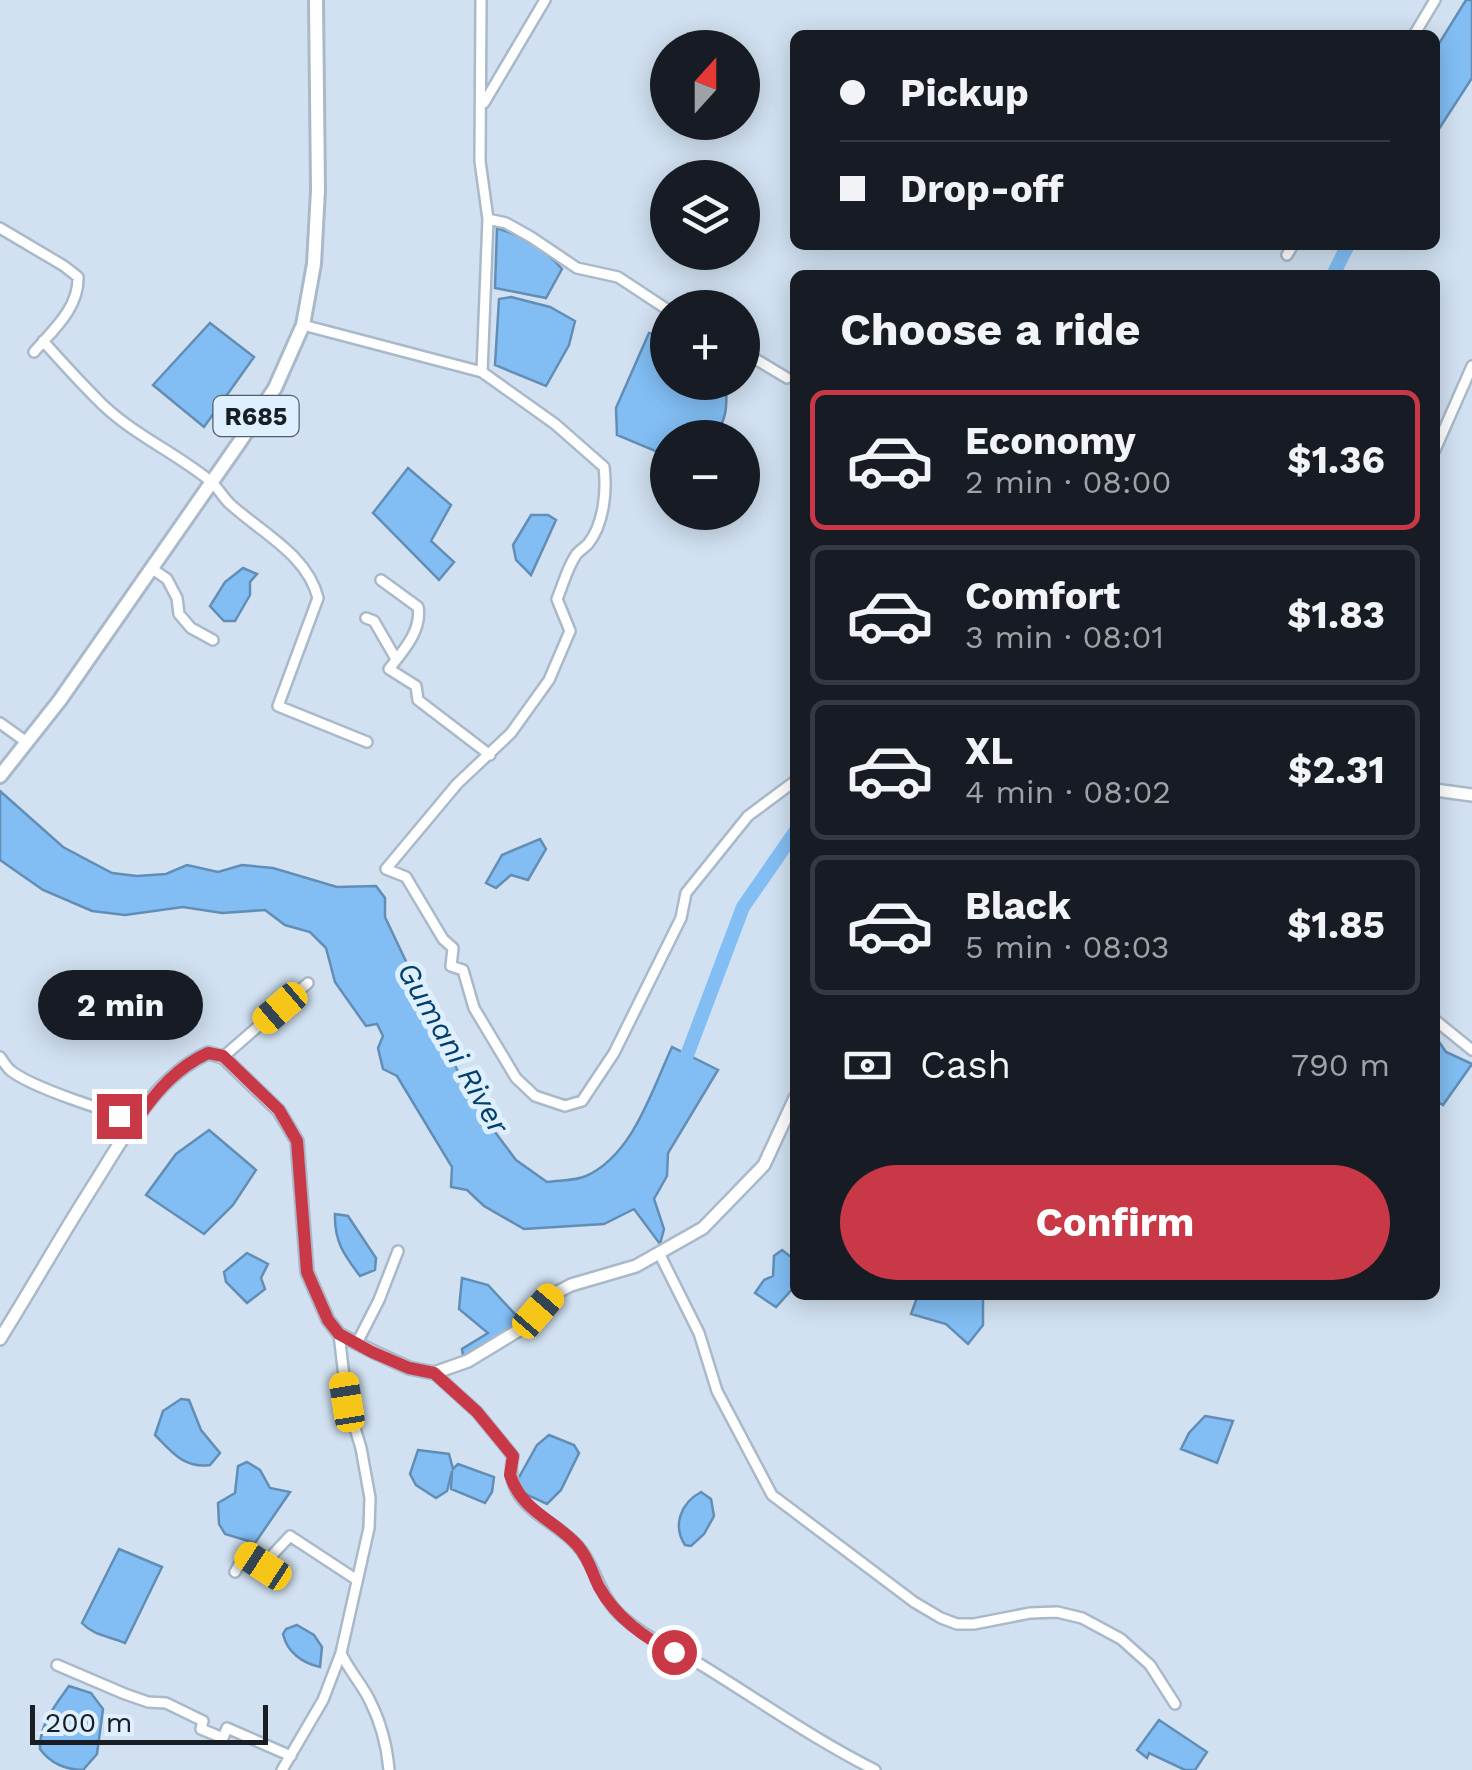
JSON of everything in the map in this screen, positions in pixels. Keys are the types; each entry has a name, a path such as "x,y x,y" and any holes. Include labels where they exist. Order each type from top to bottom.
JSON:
{"main road":[{"name":"R685","path":"4,771 60,700 212,482 275,388 303,325 314,264 318,190 316,0"}],"street":[{"path":"481,0 480,161 488,219 482,372"},
{"path":"482,105 545,0"},
{"path":"1417,30 1435,0"},
{"path":"488,219 506,223 576,268 618,277 650,298"},
{"path":"0,228 78,277 78,290 69,311 34,352"},
{"path":"1288,255 1290,250"},
{"path":"303,325 482,372 604,467 607,486 601,514 590,542 578,553 558,600 570,631 549,680 512,733 457,784 386,869 406,878 453,948 450,966 462,970 474,1008 516,1078 535,1096 565,1106 582,1101 614,1053 680,918 686,893 748,816 790,785"},
{"path":"43,341 96,398 212,482 228,502 284,548 315,585 318,598 311,622 278,706 367,742"},
{"path":"760,362 787,378"},
{"path":"1440,439 1472,366"},
{"path":"151,568 167,580 177,598 179,614 191,628 213,640"},
{"path":"381,580 418,608 420,619 389,669 416,686 418,700 490,754"},
{"path":"366,618 374,621 396,660"},
{"path":"0,723 25,742"},
{"path":"1440,791 1472,795"},
{"path":"223,1056 308,983"},
{"path":"1440,1024 1472,1050"},
{"path":"0,1339 156,1092 190,1061 208,1053 223,1056 279,1110 297,1141 307,1272 328,1320 339,1334 409,1368 434,1373 468,1361 524,1327 552,1295 571,1285 636,1266 704,1228 764,1165 790,1109"},
{"path":"0,1057 10,1070 31,1080 119,1116 138,1118"},
{"path":"357,1343 398,1251"},
{"path":"660,1255 699,1333 717,1391 772,1495 941,1618 957,1624 974,1624 1057,1612 1121,1638 1150,1666 1175,1704"},
{"path":"282,1770 323,1700 341,1653 369,1528 370,1498 347,1402 339,1334"},
{"path":"434,1373 502,1440 513,1456 513,1484 536,1516 575,1543 587,1558 602,1593 622,1616 657,1644 692,1659 874,1770"},
{"path":"235,1572 245,1554 263,1566 290,1536 357,1580"},
{"path":"341,1653 369,1698 387,1743 389,1770"},
{"path":"57,1665 136,1698 166,1704 204,1721 200,1729 223,1738 227,1728 291,1756"}],"water":[{"path":"1466,0 1472,0 1472,78 1440,127 1440,42"},
{"path":"497,228 532,244 562,269 546,298 495,288"},
{"path":"511,297 550,307 575,321 569,345 546,386 495,365 499,299"},
{"path":"210,323 254,357 204,427 153,385"},
{"path":"649,333 650,400 726,400 723,420 650,420 650,449 617,435 616,408"},
{"path":"408,468 451,505 431,541 454,562 439,580 373,513"},
{"path":"531,515 548,515 556,520 531,575 516,560 513,545"},
{"path":"243,568 257,574 250,582 250,595 235,621 224,621 210,606 225,582"},
{"path":"0,791 63,847 112,873 166,874 187,865 218,872 242,865 273,868 337,887 376,886 385,898 385,917 462,1080 516,1160 547,1182 586,1176 616,1153 639,1120 672,1047 718,1070 668,1153 667,1176 654,1199 664,1229 660,1244 634,1209 604,1224 524,1229 484,1206 467,1190 451,1187 452,1167 397,1076 383,1069 378,1048 383,1036 377,1024 366,1026 335,982 326,948 310,932 285,925 265,910 222,913 183,907 125,915 92,911 43,890 0,860"},
{"path":"540,839 546,849 528,880 511,875 496,888 486,883 502,855"},
{"path":"1440,1043 1446,1052 1472,1064 1443,1105"},
{"path":"209,1130 256,1170 233,1205 204,1234 146,1195 176,1154"},
{"path":"335,1214 348,1216 376,1258 375,1270 360,1276 354,1268 338,1240"},
{"path":"782,1250 790,1256 790,1292 776,1307 755,1293 764,1280 773,1276 774,1256"},
{"path":"247,1253 268,1264 261,1278 265,1289 247,1303 226,1282 224,1272"},
{"path":"462,1278 488,1285 524,1324 463,1356 462,1349 488,1333 459,1309"},
{"path":"916,1300 983,1300 983,1325 968,1344 946,1324 911,1314"},
{"path":"181,1399 189,1400 201,1430 220,1453 210,1465 185,1461 155,1435 163,1411"},
{"path":"1205,1416 1233,1421 1217,1463 1181,1449"},
{"path":"549,1435 574,1445 579,1453 561,1490 547,1504 519,1491 517,1481 537,1445"},
{"path":"418,1450 449,1454 453,1469 458,1464 494,1477 492,1492 485,1503 451,1489 452,1471 447,1491 436,1498 416,1485 410,1474"},
{"path":"247,1462 260,1470 270,1488 290,1492 255,1543 225,1534 219,1524 218,1503 235,1493 238,1466"},
{"path":"701,1492 711,1499 714,1516 704,1534 691,1546 685,1545 679,1530 681,1515 688,1502"},
{"path":"119,1549 162,1567 125,1643 82,1623"},
{"path":"297,1625 314,1635 322,1647 320,1667 301,1660 288,1646 283,1634"},
{"path":"69,1686 91,1693 103,1709 97,1754 83,1770 59,1765 40,1749 45,1723"},
{"path":"1159,1720 1207,1752 1195,1770 1185,1770 1149,1753 1147,1758 1137,1750"}],"waterway":[{"name":"Gumani River","path":"1336,270 1346,250"},
{"name":"Gumani River","path":"681,1071 743,907 790,839"}],"route":[{"path":"119,1116 138,1118 156,1092 190,1061 208,1053 223,1056 279,1110 297,1141 307,1272 328,1320 339,1334 372,1352 409,1368 434,1373 477,1412 513,1456 513,1484 536,1516 575,1543 587,1558 610,1605 657,1644 674,1652"}]}
